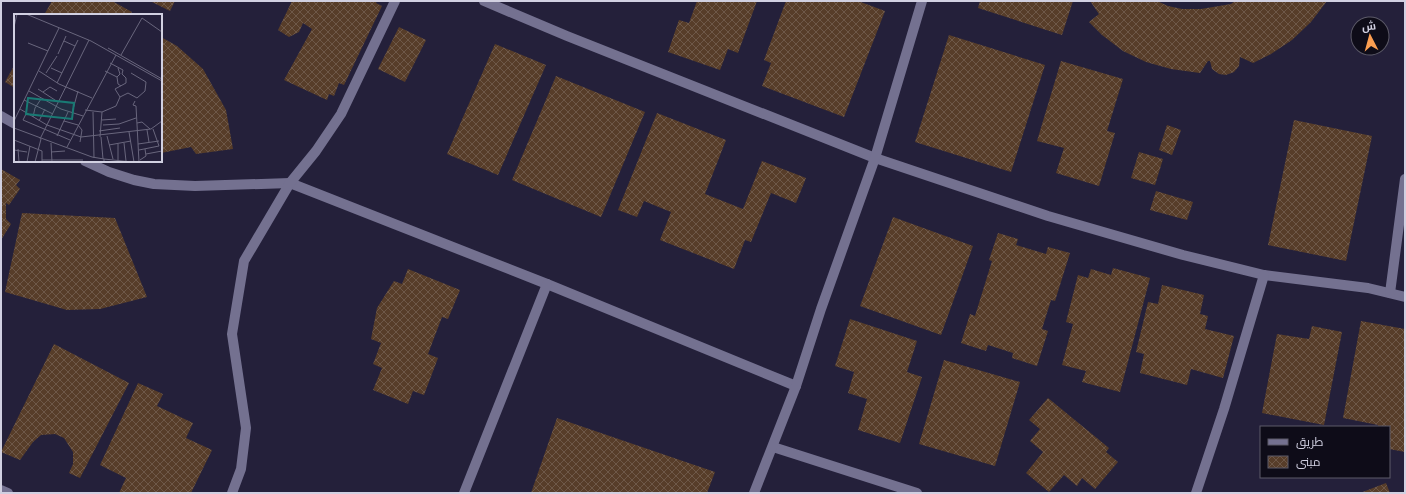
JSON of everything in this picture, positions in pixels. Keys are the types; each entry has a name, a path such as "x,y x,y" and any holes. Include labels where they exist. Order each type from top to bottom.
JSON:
{"street":[{"path":"232,493 241,469 246,428 232,334 244,261 290,183 316,151 341,114 395,1"},
{"path":"484,1 567,36 875,158 1048,216 1183,255 1264,275 1368,288 1405,297"},
{"path":"754,493 796,386 821,309 875,158 922,1"},
{"path":"1,116 14,123"},
{"path":"88,162 108,172 154,184 195,186 290,183 547,284 796,386"},
{"path":"1390,293 1405,179"},
{"path":"1196,493 1224,409 1264,275"},
{"path":"464,493 547,284"},
{"path":"773,447 917,493"},
{"path":"1,490 8,493"}],"building":[{"path":"52,1 112,1 132,12 131,14 45,14"},
{"path":"150,1 175,1 170,11"},
{"path":"292,1 377,1 376,3 382,6 344,85 339,83 334,96 329,94 327,100 284,80 312,29 303,23 299,32 289,37 278,30"},
{"path":"697,1 757,1 738,53 728,49 720,70 668,52 679,20 689,23"},
{"path":"786,1 858,1 885,11 844,117 762,86 771,63 764,60"},
{"path":"980,1 1073,1 1062,35 978,8"},
{"path":"1090,1 1157,1 1168,6 1182,9 1201,9 1231,4 1235,1 1327,1 1311,22 1292,40 1271,54 1253,63 1240,57 1239,66 1234,72 1226,75 1219,74 1212,69 1210,61 1208,61 1200,73 1171,69 1146,62 1123,51 1102,35 1089,22 1099,14"},
{"path":"399,27 426,40 405,82 378,69"},
{"path":"949,35 1045,65 1011,172 915,142"},
{"path":"162,38 177,46 203,69 226,110 233,149 196,154 191,147 162,153"},
{"path":"495,44 546,65 498,175 447,154"},
{"path":"1061,61 1123,79 1107,131 1115,133 1099,186 1056,173 1064,148 1037,141"},
{"path":"14,66 14,87 5,82"},
{"path":"556,76 645,112 601,217 512,180"},
{"path":"657,113 726,140 705,194 743,209 762,161 806,178 796,203 771,193 751,242 745,240 734,269 660,240 671,212 644,201 637,217 618,210"},
{"path":"1294,120 1372,136 1346,261 1268,245"},
{"path":"1167,125 1181,130 1172,155 1159,150"},
{"path":"1139,152 1163,159 1155,185 1131,178"},
{"path":"1,169 20,180 16,185 20,189 9,205 6,203 6,219 11,224 1,240"},
{"path":"1156,191 1193,202 1187,220 1150,210"},
{"path":"22,213 115,218 147,297 100,309 67,310 5,292"},
{"path":"893,217 973,246 941,335 860,306"},
{"path":"998,233 1018,239 1016,245 1046,254 1048,247 1070,253 1055,301 1051,300 1042,329 1048,331 1037,366 1012,358 1013,353 988,345 986,351 961,343 970,314 975,316 992,261 989,260"},
{"path":"1113,268 1150,278 1120,392 1082,382 1086,371 1062,365 1073,324 1066,322 1078,275 1088,278 1091,269 1111,275"},
{"path":"408,269 460,290 448,319 442,317 428,354 438,358 424,395 413,391 408,404 373,390 382,368 373,364 381,343 371,339 377,308 394,281 402,284"},
{"path":"1162,285 1204,295 1200,314 1208,316 1205,329 1234,336 1223,378 1191,369 1187,385 1140,373 1144,354 1136,352 1148,302 1158,304"},
{"path":"850,319 917,341 907,372 922,377 900,443 858,430 867,399 848,393 854,372 835,366"},
{"path":"1361,321 1405,329 1405,452 1390,449 1390,426 1378,426 1343,418"},
{"path":"1312,326 1342,332 1324,425 1262,413 1277,334 1309,339"},
{"path":"54,344 129,383 80,478 69,473 73,464 73,452 64,438 55,434 41,435 33,442 20,460 1,452"},
{"path":"944,360 1020,382 995,466 919,444"},
{"path":"138,383 163,394 157,406 193,423 186,438 212,450 191,493 119,493 126,478 100,465"},
{"path":"1048,398 1109,448 1106,452 1118,462 1095,489 1082,478 1077,486 1064,475 1049,492 1026,473 1043,452 1030,441 1040,429 1029,420"},
{"path":"557,418 715,472 707,493 531,493"},
{"path":"1386,483 1390,493 1360,493"}]}
